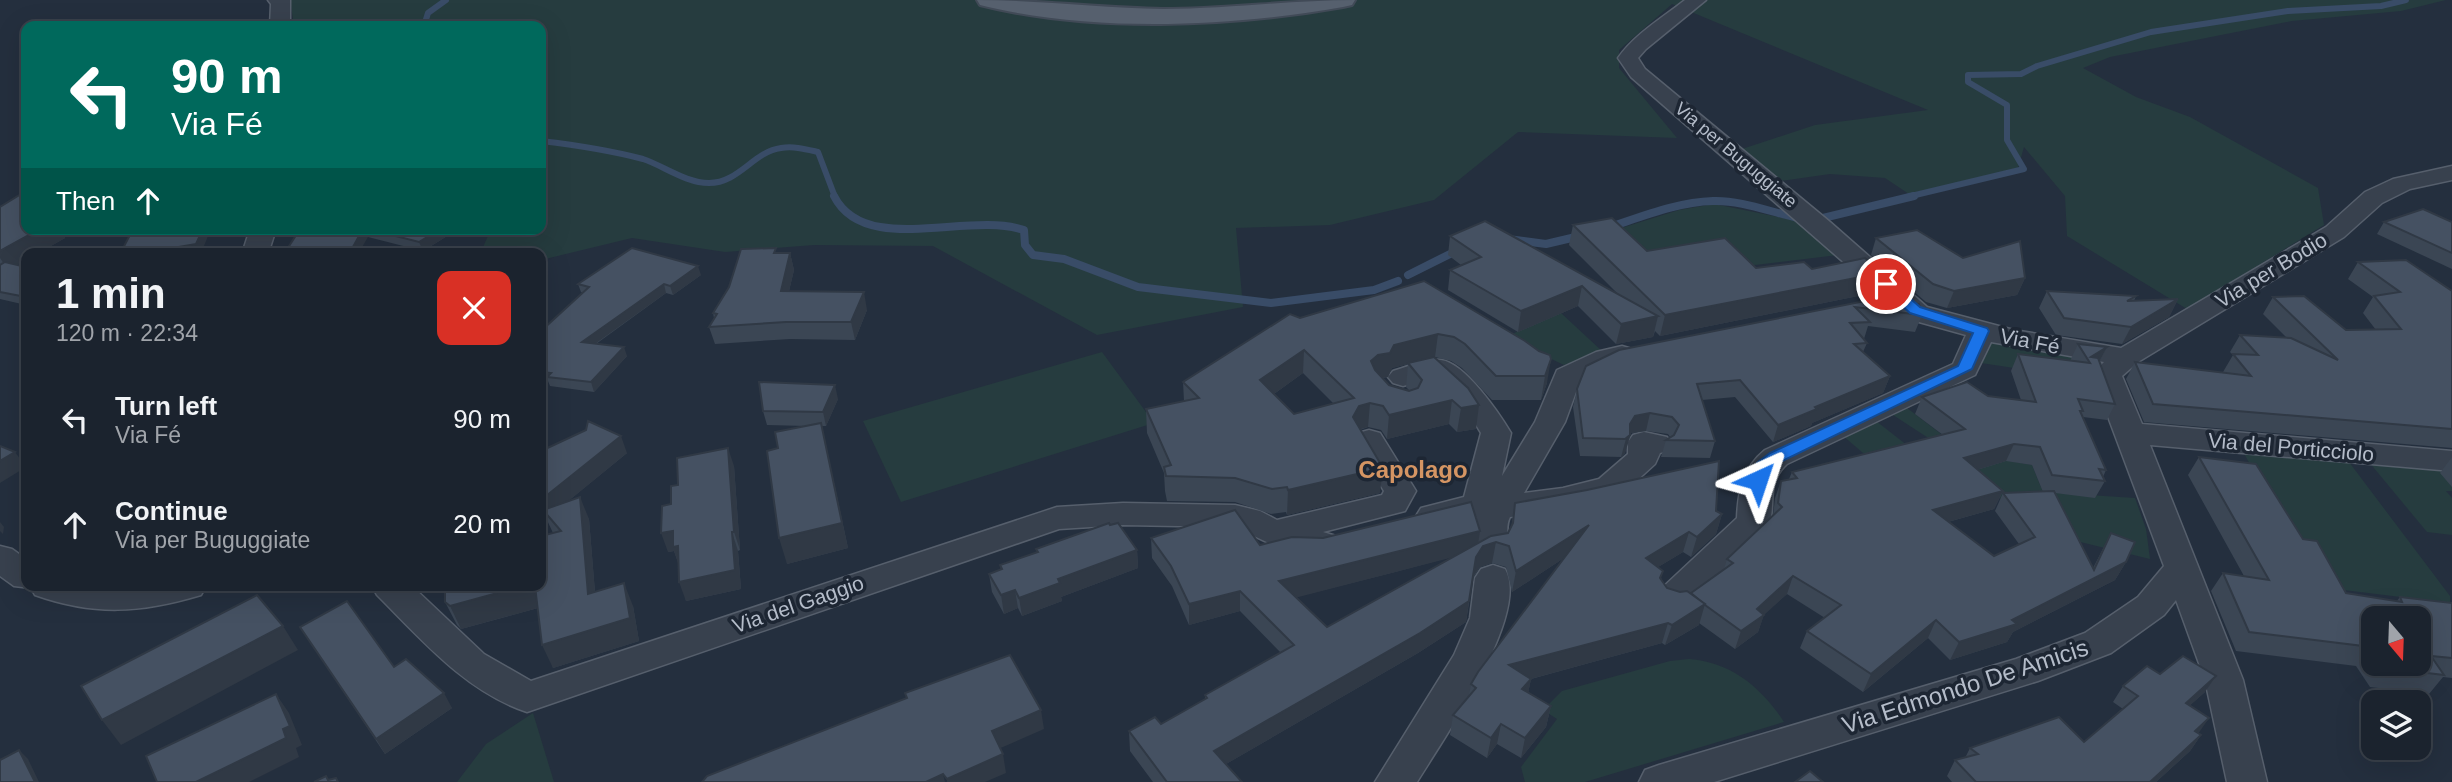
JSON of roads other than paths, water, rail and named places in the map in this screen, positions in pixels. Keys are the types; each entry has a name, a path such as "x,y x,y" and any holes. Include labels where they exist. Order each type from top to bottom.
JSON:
{"main road":[{"path":"989,0 1085,12 1169,16 1251,12 1343,0"}],"street":[{"path":"277,0 281,1 280,21"},
{"name":"Via per Buguggiate","path":"1697,0 1639,45 1628,58 1638,73 1830,234 1915,310"},
{"name":"Via per Bodio","path":"2128,356 2335,232 2355,209 2390,186 2452,173"},
{"name":"Via Fé","path":"1851,309 1864,306 1915,310 1982,331 2055,347 2128,356"},
{"path":"1675,597 1754,522 1754,493 1763,467 1776,457 1965,369 1982,331"},
{"path":"1489,506 1550,422 1557,371 1646,350"},
{"path":"2128,356 2107,374 2224,680 2247,782"},
{"path":"1395,782 1471,660 1488,618 1492,561 1489,506 1496,433 1479,404 1438,368 1397,390"},
{"name":"Via del Porticciolo","path":"2130,433 2452,461"},
{"path":"1262,525 1393,503 1400,491 1369,440"},
{"path":"1262,525 1296,544 1321,544 1489,506 1563,499 1610,487 1644,457 1644,442 1656,444"},
{"name":"Via del Gaggio","path":"394,591 471,664 527,697 1057,518 1123,514 1262,525"},
{"path":"0,558 21,573"},
{"name":"Via Edmondo De Amicis","path":"1659,782 2025,671 2098,643 2151,606 2182,568"},
{"path":"58,591 101,600 158,591"}],"waterway":[{"path":"426,21 428,13 446,0"},
{"path":"1907,197 2024,169 2007,140 2007,105 1968,82 1968,75 2021,74 2037,66 2151,32 2288,11 2381,6 2406,0"},
{"path":"546,142 643,159 675,174 709,183 729,178 771,151 786,147 804,149 818,152 835,197"},
{"path":"834,196 849,214 869,224 893,229 975,225 1024,230 1025,245 1033,255 1064,259 1138,287 1271,303 1374,290 1398,281"},
{"path":"1823,218 1914,196"},
{"path":"1607,228 1673,207 1713,201 1745,204 1798,218"},
{"path":"1508,239 1546,244 1580,236"},
{"path":"1408,275 1458,250"}],"district":[{"name":"Capolago","path":"1413,469"}]}
